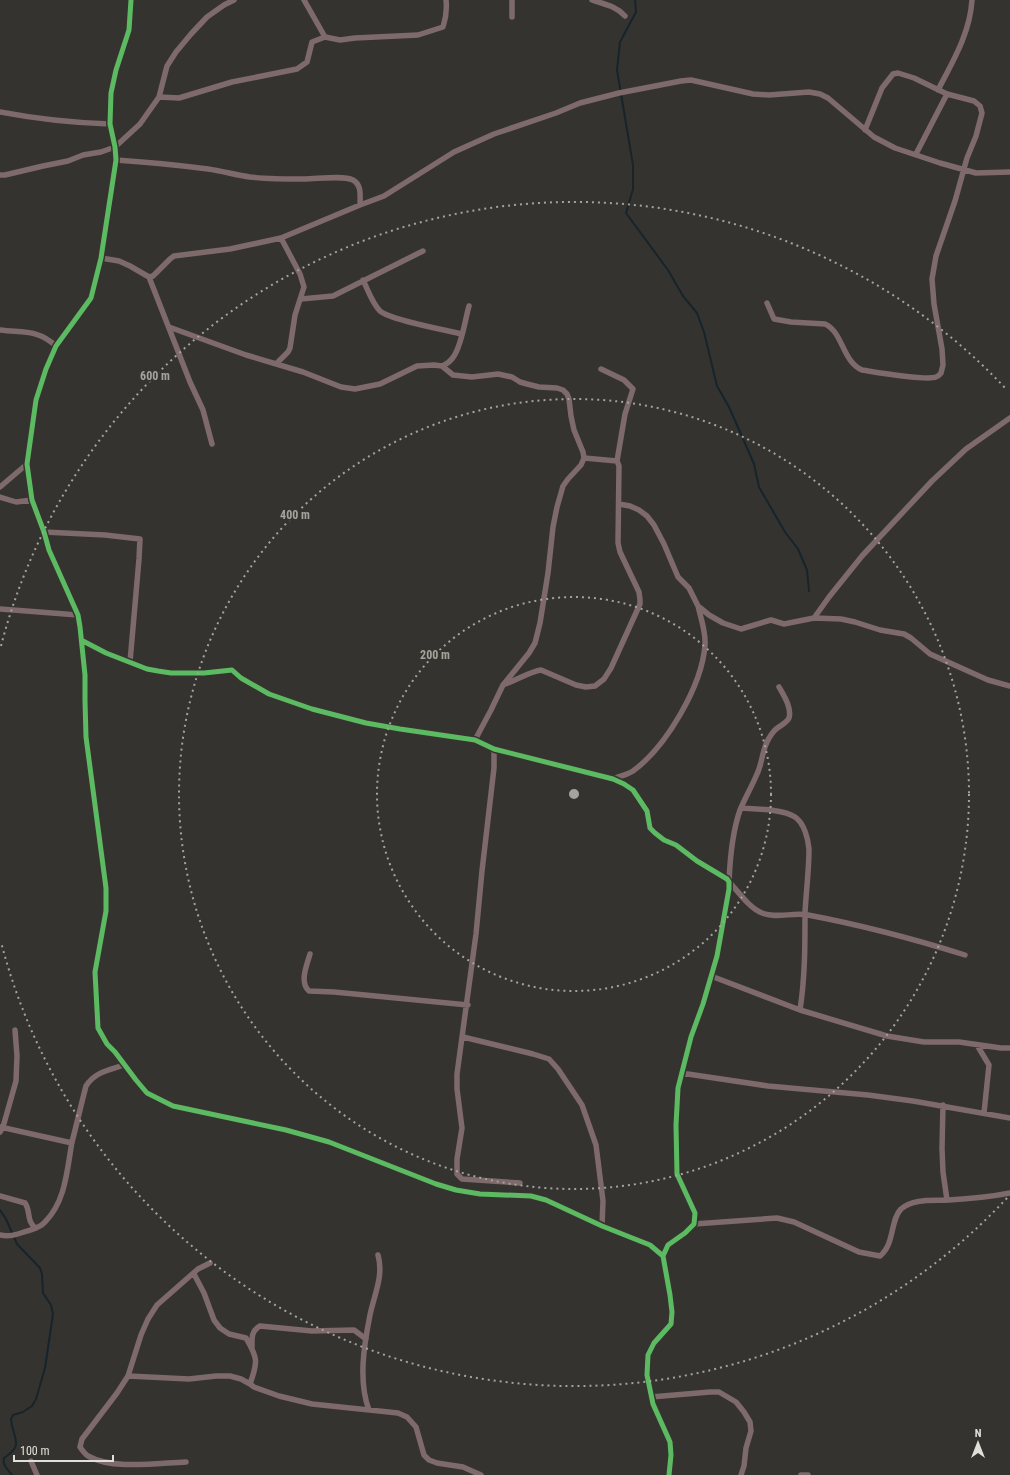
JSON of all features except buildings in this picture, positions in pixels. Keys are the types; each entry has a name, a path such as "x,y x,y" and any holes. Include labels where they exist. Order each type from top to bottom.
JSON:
{"street":[{"path":"131,0 129,30 116,70 111,93 110,124 116,160 101,258 91,298 56,346 46,369 36,400 27,464 32,500 49,550 78,615 82,641 85,675 86,737 106,888 106,910 95,972 98,1028 107,1044 147,1093 173,1106 286,1130 328,1142 436,1184 456,1190 480,1194 531,1196 546,1200 602,1226 650,1245 663,1256"},
{"path":"0,175 68,161 115,147 140,124 159,97 167,66 176,52 207,17 234,0"},
{"path":"304,0 325,37"},
{"path":"159,97 179,98 232,82 296,69 307,62 312,42 325,37 340,40 418,35 437,30 443,27 447,9 446,0"},
{"path":"512,0 512,17"},
{"path":"592,0 606,4 621,11 625,16"},
{"path":"938,90 968,26 972,0"},
{"path":"767,303 774,319 828,325 837,336 852,363 862,370 935,377 941,373 943,366 942,349 934,304 932,279 936,256 976,136 982,113 980,106 974,101 947,94 914,78 898,73 893,74 882,88 865,130"},
{"path":"149,277 153,276 174,256 230,249 282,238 384,196 454,152 494,134 556,113 580,103 619,93 681,81 691,80 753,94 769,95 808,92 820,94 828,98 865,130 883,143 940,164 976,173 1010,172"},
{"path":"916,154 947,94"},
{"path":"0,112 37,119 73,123 110,124"},
{"path":"116,160 218,170 249,177 275,179 319,180 345,177 354,180 358,184 360,190 360,205"},
{"path":"277,363 290,348 295,315 304,287 282,238"},
{"path":"301,298 333,296 423,251"},
{"path":"101,258 125,263 149,277 190,382 203,410 212,444"},
{"path":"363,280 376,306 384,314 422,325 462,334"},
{"path":"442,366 454,357 469,306"},
{"path":"169,327 240,352 277,363 341,387 355,389 380,384 417,366 434,365 442,366 453,375 472,377 498,374 539,387 557,388 563,390 569,399 573,423 584,458 582,465 563,486 557,507 540,623 535,643 529,653 503,685 475,740"},
{"path":"0,330 41,335 56,346"},
{"path":"503,685 536,670 541,670 576,685 586,687 595,686 604,679 611,668 640,604 639,592 619,548 619,466 616,461 625,414 633,389 624,380 601,368"},
{"path":"814,618 858,561 932,481 966,449 1010,418"},
{"path":"584,458 616,461"},
{"path":"0,487 27,464"},
{"path":"0,497 16,502 32,500"},
{"path":"613,779 629,773 648,758 669,733 696,680 705,645 698,606 689,588 678,577 654,525 639,510 620,504"},
{"path":"44,532 105,535 140,539 130,662"},
{"path":"698,606 718,620 740,628 771,620 784,624 814,618 841,619 880,630 904,634 930,654 988,680 1010,686"},
{"path":"0,609 78,615"},
{"path":"82,641 106,653 147,669 170,672 204,673 232,670 241,678 269,694 312,709 373,724 475,740 494,749 600,777 613,779 633,790 647,810 650,828 655,833 664,840 676,845 697,861 722,876 751,906 761,913 770,916 805,914 864,927 965,955"},
{"path":"668,1475 671,1455 670,1442 651,1397 647,1375 648,1355 654,1343 671,1324 672,1312 663,1256 668,1245 685,1233 694,1224 695,1213 677,1174 676,1125 678,1088 690,1037 703,1004 717,956 729,882 730,859 734,832 741,808 757,775 765,747 770,737 776,729 786,722 789,717 790,709 779,687"},
{"path":"494,749 494,768 468,1005 457,1074 457,1088 462,1128 457,1159 457,1174 462,1179 520,1183"},
{"path":"741,808 784,812 795,817 802,824 806,834 809,849 805,914 806,952 804,986 800,1010"},
{"path":"310,954 304,978 305,988 308,991 334,992 468,1005"},
{"path":"712,976 800,1010 874,1033 905,1040 924,1042 959,1042 1010,1048"},
{"path":"15,1030 17,1056 16,1081 1,1129 72,1143"},
{"path":"463,1037 538,1055 549,1059 558,1069 582,1105 596,1145 603,1201 602,1226"},
{"path":"977,1045 989,1066 984,1113"},
{"path":"0,1235 13,1236 36,1228 45,1223 52,1214 64,1188 72,1143 86,1086 91,1078 99,1073 124,1065"},
{"path":"681,1073 768,1086 868,1095 944,1105 1010,1118"},
{"path":"944,1105 942,1148 943,1172 947,1200"},
{"path":"694,1224 777,1218 794,1222 859,1252 880,1256 885,1252 890,1240 897,1214 911,1204 923,1201 947,1200 1010,1193"},
{"path":"0,1196 25,1203 30,1222 36,1228"},
{"path":"369,1410 365,1400 363,1372 370,1314 377,1291 380,1271 378,1255"},
{"path":"186,1462 118,1464 97,1460 87,1455 80,1447 82,1439 118,1394 128,1376 140,1335 157,1305 194,1274 210,1263"},
{"path":"194,1274 204,1293 214,1320 220,1328 229,1334 246,1338 252,1347 256,1363 250,1384"},
{"path":"252,1347 252,1333 255,1328 260,1326 312,1331 354,1330 366,1339"},
{"path":"128,1376 189,1379 230,1376 279,1396 312,1404 398,1413 407,1417 416,1427 424,1455 429,1460 437,1463 463,1467 481,1475"},
{"path":"651,1397 719,1392 736,1402 744,1412 751,1426 742,1475"},
{"path":"31,1461 37,1475"},
{"path":"801,1475 808,1475"}],"waterway":[{"path":"635,0 636,12 620,42 617,70 633,165 633,189 626,213 668,270 683,296 697,313 704,332 717,386 729,407 754,464 759,487 785,532 798,549 807,570 809,591"},
{"path":"0,1210 6,1219 17,1244 40,1268 42,1274 43,1293 51,1305 53,1314 45,1368 36,1399 32,1406 23,1412 13,1415 11,1419 16,1445 14,1449 4,1458 4,1463 12,1475"}],"cycle path":[{"path":"131,0 129,30 116,70 111,93 110,124 116,160 101,258 91,298 56,346 46,369 36,400 27,464 32,500 49,550 78,615 80,627 85,675 86,737 106,888 106,911 95,972 98,1028 107,1044 147,1093 173,1106 286,1130 329,1142 436,1184 456,1190 480,1194 531,1196 546,1200 602,1226 650,1245 663,1256 672,1312 671,1324 654,1343 648,1355 647,1375 653,1404 670,1442 671,1455 669,1475"},
{"path":"83,641 106,653 147,669 171,673 204,673 232,670 241,678 269,694 312,709 366,723 475,740 494,749 613,779 633,790 647,811 650,828 655,833 727,879 729,882 729,889 717,956 703,1004 691,1037 678,1088 676,1125 677,1174 695,1213 694,1224 685,1233 668,1245 663,1256"}]}
